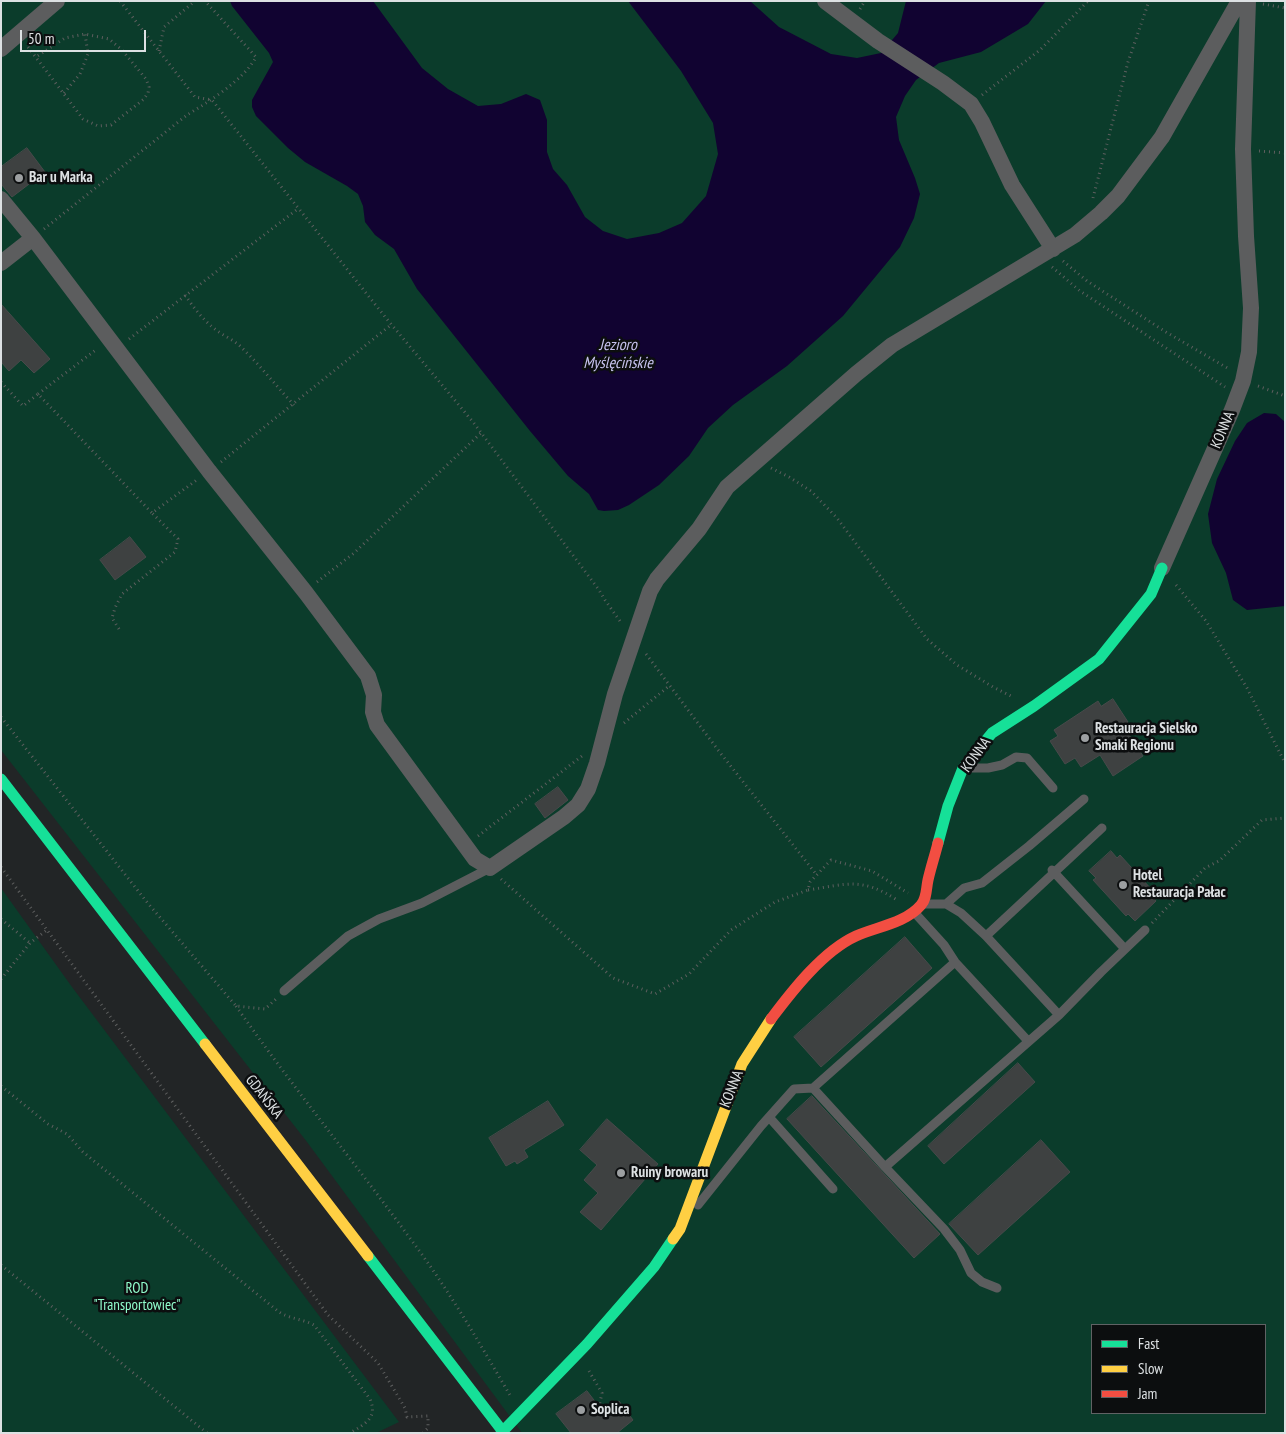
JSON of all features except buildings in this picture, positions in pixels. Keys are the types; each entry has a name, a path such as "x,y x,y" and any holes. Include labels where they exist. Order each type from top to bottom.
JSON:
{"street":[{"path":"1,49 57,1"},
{"path":"825,1 878,41 943,83 971,104 1048,252"},
{"path":"1,199 33,238 209,471 306,593 368,676 374,695 373,712 377,725 476,859 490,868 564,817 578,805 588,789 603,740 614,694 650,591 657,579 699,529 727,487 856,374 892,346 1048,252 1086,225 1118,196 1162,137 1239,1"},
{"name":"KONNA","path":"502,1432 587,1344 654,1267 680,1229 742,1064 759,1036 786,999 815,968 854,937 918,908 926,897 928,881 948,806 963,768 992,733 1034,706 1099,659 1151,594 1187,515 1241,380 1249,352 1251,308 1243,149 1254,2"},
{"path":"1,263 33,238"},
{"name":"GDAŃSKA","path":"1,779 502,1432"}],"lane":[{"path":"963,768 988,768 1002,765 1016,757 1027,758 1053,788"},
{"path":"1028,1041 955,962 918,908 946,904 964,888 982,883 1084,799"},
{"path":"986,936 1053,871 1102,828"},
{"path":"284,991 348,936 379,919 422,903 490,868"},
{"path":"1053,871 1125,949"},
{"path":"946,904 986,936 1059,1015"},
{"path":"885,1168 1059,1015 1145,930"},
{"path":"680,1229 794,1090 813,1088 955,962"},
{"path":"813,1088 885,1168 944,1229 960,1250 971,1273 982,1282 997,1288"},
{"path":"770,1117 832,1189"}],"path":[{"path":"120,1 195,97 212,100 482,433 669,686 816,874"},
{"path":"159,51 164,27 195,1"},
{"path":"33,238 186,115 212,100 251,67 256,57 205,1"},
{"path":"971,104 1040,50 1088,1"},
{"path":"1086,225 1128,62 1149,1"},
{"path":"1254,2 1285,8"},
{"path":"64,93 80,74 88,54 85,34"},
{"path":"85,34 109,39 122,50 146,79 149,87 144,99 111,125 98,126 83,119 36,57 65,38 85,34"},
{"path":"1243,149 1285,153"},
{"path":"38,394 185,295 299,208"},
{"path":"1048,252 1055,271 1080,291 1232,391 1241,380"},
{"path":"1048,252 1166,332 1235,373 1241,380 1285,396"},
{"path":"185,295 200,315 215,329 237,344 255,360 270,380 294,405"},
{"path":"306,593 354,553 482,433"},
{"path":"758,460 811,491 837,518 927,639 964,669 993,687 1034,706"},
{"path":"119,629 112,618 122,594 175,552 178,539 152,513"},
{"path":"1162,568 1206,621 1247,688 1285,763"},
{"path":"465,845 603,740 669,686"},
{"path":"1,717 146,901 236,1006 262,1044 410,1238 469,1326 521,1414"},
{"path":"1145,930 1205,868 1219,861 1262,820 1285,818"},
{"path":"808,890 810,882 816,874 831,860 872,871 896,885"},
{"path":"1,867 328,1315 378,1363 405,1408 407,1418 428,1416 428,1428 423,1433"},
{"path":"490,868 512,890 613,978 655,994 689,974 731,930 775,902 808,890 860,883 879,889 918,908"},
{"path":"1,919 30,943"},
{"path":"1,978 30,943 47,930"},
{"path":"236,1006 265,1009 284,991"},
{"path":"1,1086 48,1124 67,1134 83,1152 278,1312 287,1317 307,1321 314,1325 370,1399 374,1408 366,1424 350,1433"},
{"path":"1,1265 207,1433"},
{"path":"589,1372 602,1393 599,1407"}],"green space":[{"path":"1,1 1285,1 1285,1433 522,1433 307,1142 1,750"},
{"name":"ROD \"Transportowiec\"","path":"1,888 72,987 399,1422 376,1433 1,1433"}],"water":[{"name":"Jezioro Myślęcińskie","path":"230,1 373,1 422,68 448,89 478,106 501,104 526,94 540,100 547,120 547,152 553,169 567,185 585,217 603,231 627,239 659,233 682,223 706,196 718,154 713,123 681,71 628,1 750,1 779,27 831,54 857,58 881,53 898,33 906,1 1046,1 1028,24 981,52 939,63 916,80 905,96 896,117 899,140 920,194 914,218 900,247 843,316 787,366 733,405 708,428 689,456 659,485 629,505 618,510 604,511 598,510 589,494 568,476 530,431 417,289 394,249 375,235 365,222 363,206 358,194 305,162 256,116 252,107 252,100 273,62 269,53"},
{"path":"1264,413 1276,414 1285,422 1285,606 1247,610 1233,600 1226,573 1212,543 1208,514 1217,479 1235,441 1247,423"}],"traffic: fast":[{"path":"938,843 948,806 963,768 992,733 1034,706 1099,659 1151,594 1162,568"},
{"path":"1,779 205,1044"},
{"path":"501,1433 587,1344 654,1267 673,1239"},
{"path":"368,1256 504,1433"}],"traffic: slow":[{"path":"673,1239 680,1229 742,1064 771,1019"},
{"path":"205,1044 368,1256"}],"traffic: jam":[{"path":"771,1019 798,984 832,951 856,936 907,916 921,905 938,843"}],"place":[{"name":"Bar u Marka","path":"19,178"},
{"name":"Restauracja Sielsko Smaki Regionu","path":"1085,738"},
{"name":"Hotel Restauracja Pałac","path":"1123,885"},
{"name":"Ruiny browaru","path":"621,1173"},
{"name":"Soplica","path":"581,1410"}]}
